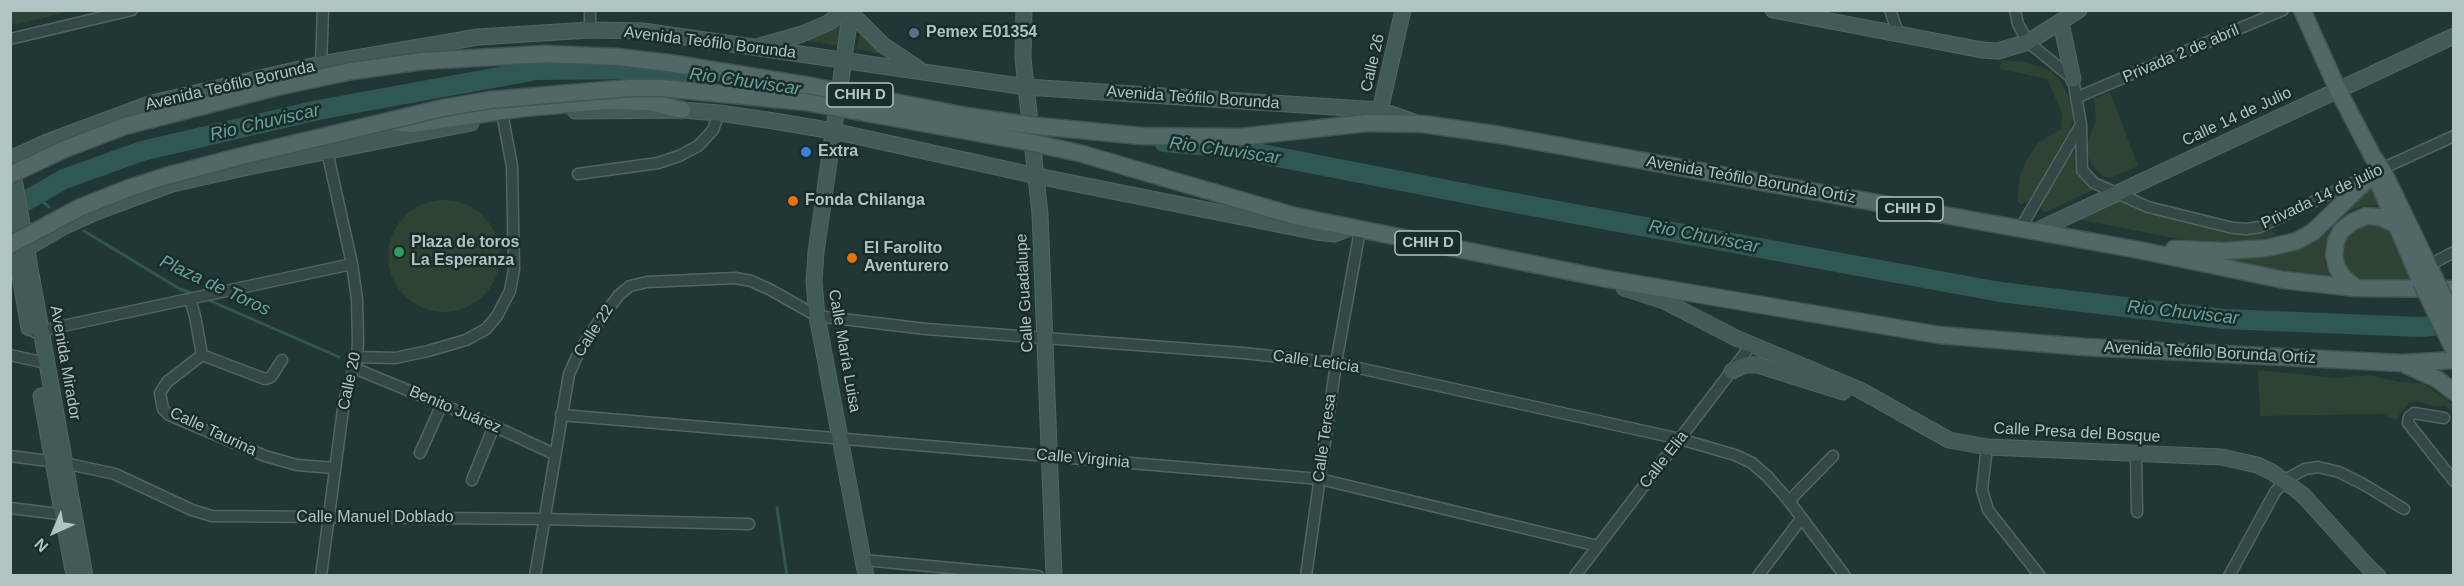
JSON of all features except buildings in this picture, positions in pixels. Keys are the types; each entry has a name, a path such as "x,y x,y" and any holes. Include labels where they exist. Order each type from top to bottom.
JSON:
{"main road":[{"name":"Calle Guadalupe","path":"1024,10 1026,87 1037,176 1054,576"},
{"name":"Calle 26","path":"1375,119 1403,10"},
{"path":"1773,10 1982,50 1998,51 2028,42 2079,10"},
{"path":"2302,10 2338,90 2429,276 2454,350"},
{"path":"756,47 802,34 849,11 883,45 924,72"},
{"name":"Calle María Luisa","path":"849,11 816,252 814,282 817,316 865,568"},
{"path":"2061,23 2073,79"},
{"name":"Avenida Teófilo Borunda","path":"11,158 46,142 152,103 321,64 478,37 590,30 643,31 842,62 1026,87 1375,119"},
{"name":"Calle 14 de Julio","path":"2028,230 2118,192 2454,36"},
{"name":"CHIH D","path":"13,179 56,153 125,126 222,100 352,71 423,61 545,54 618,57 740,74 967,116 1028,125 1141,136 1239,137 1375,119"},
{"name":"CHIH D","path":"16,240 81,207 166,176 443,108 490,100 608,89 662,88 805,102 1079,153 1295,216 1506,258"},
{"path":"387,122 411,124 578,102 641,101 682,110"},
{"path":"16,240 65,226 130,198 172,184 327,151 502,118 590,110 682,110 719,113 833,130 1037,176 1317,232 1334,234 1354,229"},
{"name":"Avenida Teófilo Borunda Ortíz","path":"1375,119 1500,135 2139,250 2284,280 2356,288 2454,289"},
{"name":"Avenida Mirador","path":"11,158 16,240 68,515 74,576"},
{"path":"2376,166 2395,224 2454,319"},
{"path":"2139,250 2224,251 2267,248 2297,241 2313,232 2376,166"},
{"path":"2356,288 2344,278 2337,268 2334,255 2336,241 2341,231 2352,222 2367,216 2380,217 2395,224"},
{"name":"Avenida Teófilo Borunda Ortíz","path":"1506,258 1602,278 1939,335 2085,347 2402,363 2454,360"},
{"name":"Calle Presa del Bosque","path":"1506,258 1520,268 1597,282 1649,295 1681,308 1718,330 1885,403 1949,440 1987,447 2222,457 2239,460 2272,472 2285,480 2318,510 2371,574"},
{"path":"2402,363 2437,379 2454,392"},
{"path":"1732,371 1745,365 1757,365 1885,403"},
{"name":"Avenida Mirador","path":"68,515 85,576"}],"street":[{"path":"10,39 132,10"},
{"path":"321,64 323,10"},
{"path":"590,10 590,30"},
{"path":"1890,10 1898,33"},
{"path":"2015,10 2018,24 2028,42 2073,79 2078,98 2082,170 2094,183 2118,192"},
{"name":"Privada 2 de abril","path":"2078,98 2283,10"},
{"path":"578,174 658,163 679,156 698,146 713,130 719,113"},
{"path":"355,363 395,358 457,343 486,329 497,316 510,291 514,269 512,166 502,118"},
{"path":"2028,230 2080,125"},
{"name":"Privada 14 de julio","path":"2118,192 2148,207 2233,228 2247,229 2260,226 2376,166 2454,136"},
{"name":"Calle 20","path":"321,576 344,402 355,363 357,299 352,264 327,151"},
{"name":"Calle Teresa","path":"1306,576 1354,229"},
{"path":"2429,276 2437,261 2454,252"},
{"path":"35,332 352,264"},
{"name":"Calle 22","path":"535,576 569,374 579,352 619,295 630,286 647,282 735,278 751,281 817,316"},
{"path":"190,299 202,355 267,379 282,360"},
{"name":"Calle Leticia","path":"817,316 926,329 1243,353 1336,363 1680,439 1735,455 1752,463 1789,501 1845,576"},
{"name":"Calle Elia","path":"1575,576 1752,344"},
{"path":"10,355 40,361"},
{"name":"Calle Taurina","path":"202,355 167,382 160,393 160,402 169,415 266,456 297,465 334,468"},
{"name":"Benito Juárez","path":"355,363 554,454"},
{"path":"420,453 442,404"},
{"path":"2444,418 2414,413 2409,417 2408,423 2454,481"},
{"name":"Calle Virginia","path":"561,415 1320,479 1598,546"},
{"path":"472,480 494,426"},
{"path":"1987,447 1982,490 1988,510 2040,576"},
{"path":"2136,454 2137,512"},
{"name":"Calle Manuel Doblado","path":"10,456 115,474 192,510 212,516 544,519 749,524"},
{"path":"1789,501 1833,456"},
{"path":"2229,576 2269,501 2285,480 2305,469 2318,467 2339,472 2404,509"},
{"path":"10,508 68,515"},
{"path":"1758,576 1801,519"},
{"path":"865,568 1038,576"}],"green space":[{"path":"10,11 72,11 18,24 11,23"},
{"path":"842,22 841,46 802,40 814,37"},
{"path":"861,28 888,56 857,49"},
{"path":"2001,60 2026,62 2051,71 2060,80 2070,99 2074,116 2070,130 2032,198 2021,205 2017,201 2020,176 2026,160 2038,143 2061,129 2062,113 2047,79 2000,69"},
{"path":"2110,92 2138,166 2113,177 2103,177 2091,164 2088,142 2096,120 2094,99"},
{"path":"2072,151 2078,176 2094,187 2091,191 2046,212 2042,211 2040,208 2042,203"},
{"path":"2371,186 2383,206 2365,205 2349,211 2338,219 2329,232 2325,247 2324,260 2329,274 2327,278 2218,259 2270,253"},
{"path":"2123,196 2142,210 2243,234 2270,231 2278,235 2245,241 2195,242 2071,218"},
{"name":"Plaza de toros La Esperanza","path":"444,200 465,204 484,216 496,235 500,256 496,277 484,296 465,308 444,312 423,308 404,296 392,277 388,256 392,235 404,216 423,204"},
{"path":"2365,224 2377,224 2388,229 2395,237 2412,284 2358,280 2348,273 2342,264 2342,243 2348,232"},
{"path":"2258,370 2335,378 2369,375 2400,382 2422,383 2453,404 2453,411 2445,406 2436,407 2416,401 2409,403 2395,420 2383,414 2260,416"}],"waterway":[{"name":"Rio Chuviscar","path":"10,210 64,179 142,151 318,110 537,70 644,69 702,75"},
{"name":"Rio Chuviscar","path":"1164,142 1231,148 2000,292 2224,319 2420,327 2454,324"},
{"name":"Plaza de Toros","path":"36,196 49,207"},
{"name":"Plaza de Toros","path":"84,231 180,289 194,294"},
{"name":"Plaza de Toros","path":"206,299 339,357"},
{"name":"Plaza de Toros","path":"777,508 787,576"}],"place":[{"name":"Pemex E01354","path":"914,33"},
{"name":"Extra","path":"806,152"},
{"name":"Fonda Chilanga","path":"793,201"},
{"name":"Plaza de toros La Esperanza","path":"399,252"},
{"name":"El Farolito Aventurero","path":"852,258"}]}
